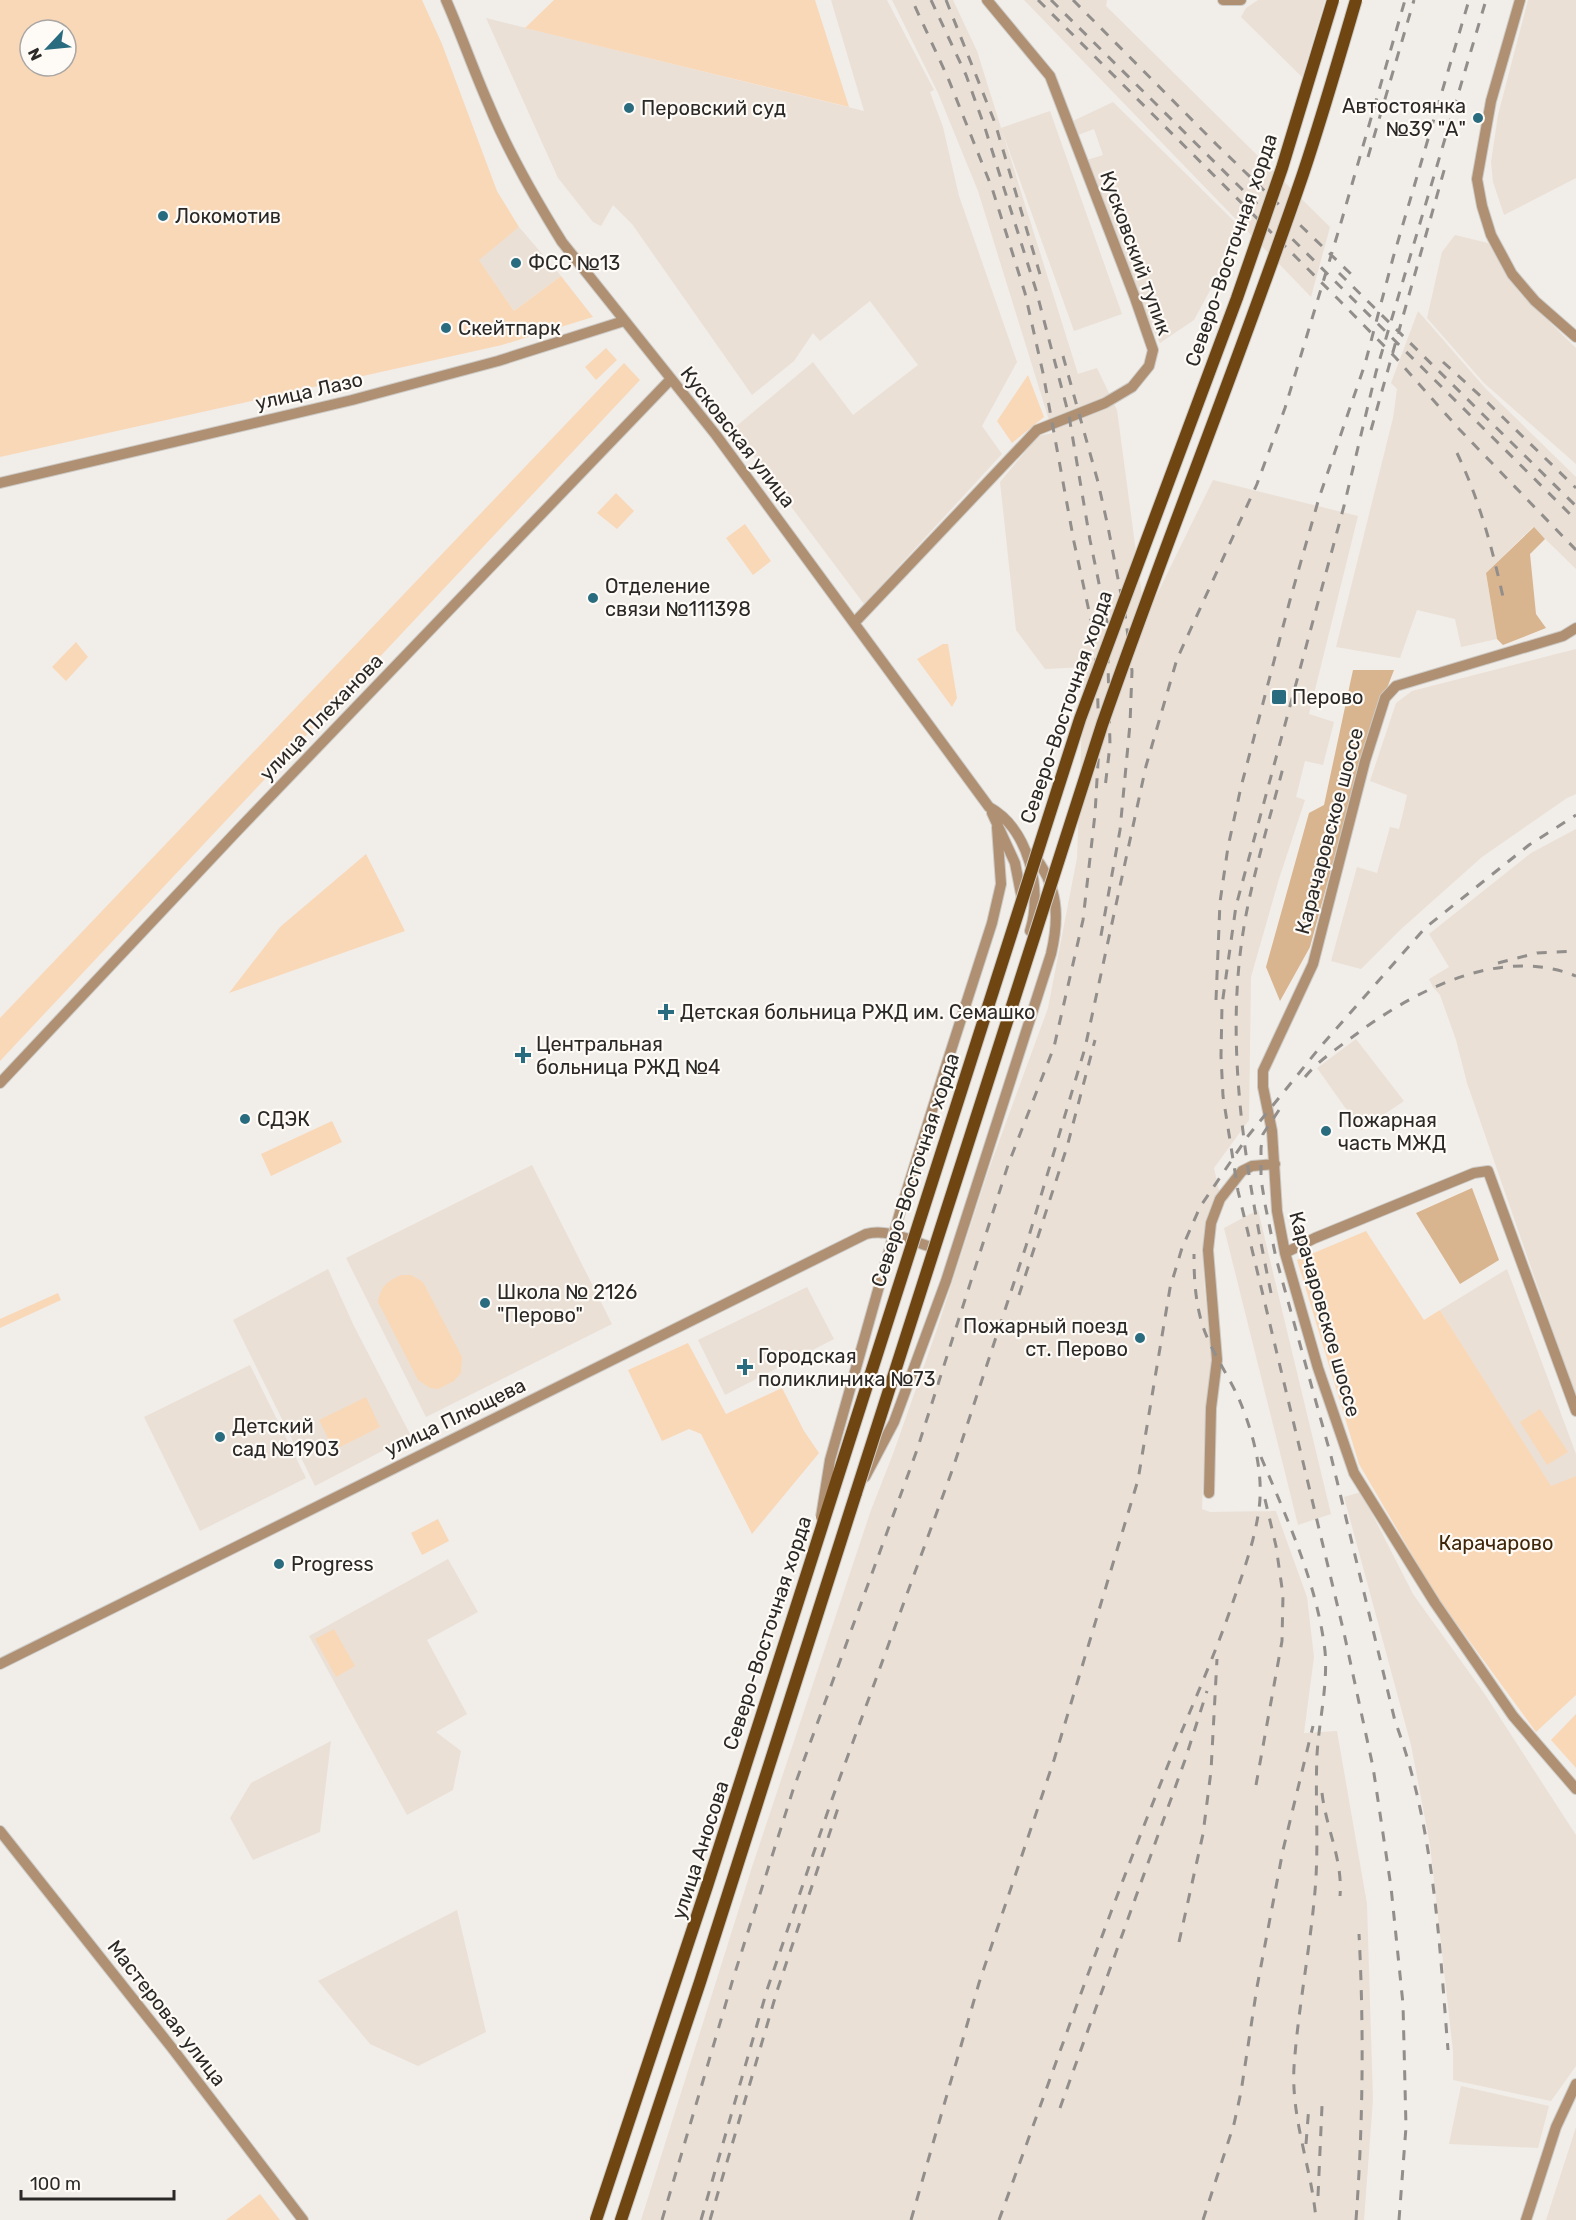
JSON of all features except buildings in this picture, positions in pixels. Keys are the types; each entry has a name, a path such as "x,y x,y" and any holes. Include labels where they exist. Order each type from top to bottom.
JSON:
{"main road":[{"name":"Северо-Восточная хорда","path":"597,2220 707,1886 1070,749 1110,635 1237,298 1282,168 1333,0"},
{"name":"Северо-Восточная хорда","path":"619,2220 700,1982 1098,736 1300,183 1356,0"}],"street":[{"name":"Кусковская улица","path":"446,0 488,103 523,178 562,242 716,435 989,807 1006,822 1020,841 1032,876"},
{"name":"Кусковский тупик","path":"855,622 1037,430 1112,400 1132,387 1149,366 1153,350 1050,76 987,0"},
{"path":"1223,0 1241,0"},
{"path":"1520,0 1491,101 1478,183 1491,235 1512,274 1535,301 1576,337"},
{"name":"улица Лазо","path":"0,483 352,400 498,361 624,321"},
{"name":"улица Плеханова","path":"0,1083 238,830 671,379"},
{"name":"Карачаровское шоссе","path":"1576,628 1563,636 1396,686 1385,698 1365,761 1313,964 1263,1071 1263,1087 1272,1131 1276,1211 1318,1368 1354,1473 1435,1603 1513,1716 1576,1789"},
{"name":"улица Аносова","path":"597,2220 1021,916 1023,902 1016,862 989,807"},
{"path":"816,1544 830,1460 900,1212 992,923 1001,884 996,821"},
{"path":"856,1493 894,1422 946,1281 1051,954 1057,908 1036,857 1020,841"},
{"name":"улица Аносова","path":"619,2220 1034,919 1035,901 1032,876"},
{"path":"1209,1493 1211,1408 1217,1360 1208,1250 1210,1223 1220,1199 1242,1171 1252,1166 1275,1164"},
{"path":"1286,1253 1474,1173 1488,1171 1576,1411"},
{"name":"улица Плющева","path":"0,1664 866,1234 886,1233 931,1247"},
{"name":"Мастеровая улица","path":"0,1831 179,2057 303,2220"},
{"path":"1526,2220 1556,2127 1576,2084"}],"shaded area":[{"path":"831,0 887,0 934,90 930,92 943,127 959,196 1017,362 982,426 1002,454 864,604 733,429 813,362 853,415 918,365 870,301 820,341 813,333 794,361 752,395 632,224 613,205 601,226 593,222 558,178 486,18 864,111"},
{"path":"892,0 953,0 977,51 1078,374 1097,368 1117,410 1145,619 1213,480 1358,516 1309,714 1334,722 1323,765 1305,761 1296,797 1305,800 1279,879 1251,977 1249,1120 1214,1168 1220,1195 1209,1218 1203,1247 1204,1283 1212,1359 1206,1412 1202,1509 1210,1512 1276,1511 1307,1597 1314,1657 1304,1733 1337,1731 1367,1904 1373,2099 1364,2220 641,2220 753,1864 871,1510 893,1454 936,1332 989,1169 1048,1008 1077,858 1084,667 1045,669 1016,630 1000,482 1038,436 1053,433 978,191 938,93"},
{"path":"1024,0 1107,0 1106,6 1330,227 1311,297"},
{"path":"1258,0 1325,0 1302,77 1241,17 1246,8"},
{"path":"1528,0 1576,0 1576,178 1504,215 1493,182 1491,162 1498,115"},
{"path":"1113,102 1243,230 1194,320 1160,343 1143,310 1087,160 1103,155 1094,129 1078,135 1073,121"},
{"path":"1050,111 1122,314 1074,331 1001,128"},
{"path":"519,227 561,276 514,311 478,259"},
{"path":"1455,235 1488,243 1519,292 1576,348 1576,464 1484,383 1427,318 1442,252"},
{"path":"1418,311 1486,389 1576,477 1576,569 1533,527 1486,573 1497,639 1461,647 1455,619 1417,610 1400,658 1336,647 1393,418 1397,389 1391,383"},
{"path":"1534,527 1545,539 1530,554 1536,614 1546,628 1503,645 1497,639 1486,573"},
{"path":"1576,649 1576,794 1482,857 1400,930 1361,969 1331,961 1357,867 1377,873 1390,827 1399,829 1407,795 1370,781 1396,703 1412,691"},
{"path":"1353,670 1394,670 1364,748 1310,947 1280,1001 1266,967 1309,813 1324,805"},
{"path":"1576,829 1576,1397 1467,1083 1456,1040 1440,995 1429,979 1449,967 1429,934 1531,853"},
{"path":"1356,1039 1404,1101 1361,1130 1317,1068"},
{"name":"Школа № 2126 \"Перово\"","path":"532,1165 612,1324 426,1417 346,1258"},
{"path":"1472,1188 1499,1260 1460,1284 1416,1213"},
{"path":"1258,1210 1331,1514 1298,1525 1224,1228"},
{"path":"328,1269 354,1326 411,1436 315,1486 233,1320"},
{"path":"1507,1269 1576,1454 1576,1476 1551,1487 1440,1310"},
{"name":"Городская поликлиника №73","path":"807,1287 834,1339 725,1395 698,1340"},
{"name":"Детский сад №1903","path":"250,1365 306,1478 200,1531 144,1417"},
{"path":"1361,1492 1413,1594 1484,1693 1576,1835 1576,2066 1551,2101 1453,2080 1453,2051 1430,1845 1411,1745 1344,1497"},
{"path":"448,1559 478,1612 427,1640 467,1714 436,1732 461,1751 453,1790 407,1815 309,1636"},
{"path":"331,1741 320,1832 253,1860 230,1818 251,1783"},
{"path":"457,1910 486,2032 418,2066 370,2044 318,1981"},
{"path":"1461,2086 1549,2106 1538,2148 1449,2144"},
{"path":"1576,2127 1576,2220 1546,2220"}],"green space":[{"path":"0,0 422,0 442,44 497,191 519,227 479,260 514,311 561,276 593,317 502,345 0,457"},
{"path":"554,0 815,0 849,107 525,28"},
{"path":"606,348 617,360 596,380 585,367"},
{"path":"624,363 640,380 0,1061 0,1018"},
{"path":"1028,375 1044,417 1012,443 997,421"},
{"path":"616,493 634,511 617,529 597,513"},
{"path":"745,524 771,561 753,575 726,538"},
{"path":"76,642 88,657 66,681 52,667"},
{"path":"943,644 948,644 957,698 952,707 917,659"},
{"path":"366,854 405,931 229,993 280,927"},
{"path":"332,1121 342,1142 271,1176 261,1154"},
{"name":"Карачарово","path":"1366,1231 1424,1320 1440,1310 1551,1486 1576,1476 1576,1695 1536,1732 1435,1594 1359,1464 1297,1260"},
{"path":"401,1275 411,1275 423,1282 462,1357 461,1373 454,1381 438,1389 430,1388 418,1380 378,1302 385,1285"},
{"path":"58,1293 61,1300 0,1328 0,1319"},
{"path":"688,1343 726,1414 782,1388 804,1431 819,1453 752,1534 701,1434 689,1429 662,1441 628,1370"},
{"path":"366,1397 380,1427 334,1450 319,1420"},
{"path":"1540,1409 1568,1452 1547,1465 1520,1422"},
{"path":"438,1519 449,1541 422,1555 411,1533"},
{"path":"334,1629 355,1666 336,1677 315,1639"},
{"path":"1576,1714 1576,1768 1551,1740"},
{"path":"260,2194 280,2220 226,2220"}],"railway":[{"path":"662,2220 733,1979 793,1790 917,1450 1008,1165 1054,1047 1083,920 1095,814 1099,745 1097,670 1092,625 1074,542 1043,373 1025,293 992,188 948,78 912,0"},
{"path":"931,0 966,75 985,128 1036,290 1069,416 1090,540 1107,622 1110,745 1105,788"},
{"path":"946,0 995,123 1042,281"},
{"path":"1038,0 1395,357 1459,429 1576,550"},
{"path":"1051,0 1576,520"},
{"path":"1073,0 1217,145 1352,275"},
{"path":"701,2220 767,1990 831,1802 953,1468 1026,1246 1085,1048 1146,766 1177,659 1257,484 1285,408 1405,0"},
{"path":"1368,157 1414,0"},
{"path":"1216,1000 1220,902 1228,847 1241,787 1319,498 1365,364 1393,258 1469,0"},
{"path":"1399,2220 1406,2127 1403,2004 1391,1887 1373,1767 1344,1633 1238,1191 1223,1096 1222,1005 1236,906 1344,506 1376,372 1486,0"},
{"path":"1371,430 1445,167"},
{"path":"1339,273 1576,506"},
{"path":"1063,356 1108,527 1126,620 1132,671 1130,724 1120,830 1100,941"},
{"path":"1443,362 1576,488"},
{"path":"1457,453 1484,524 1503,597"},
{"path":"1271,1293 1245,1148 1237,1051 1237,1002 1240,954 1248,905 1284,764"},
{"path":"911,2220 979,1983 1054,1760 1138,1480 1170,1288 1182,1248 1200,1207 1248,1136 1321,1046 1425,928 1529,845 1576,815"},
{"path":"1498,963 1537,953 1576,951"},
{"path":"1305,1077 1326,1056 1375,1021 1428,990 1457,978 1487,970 1517,966 1546,968 1576,976"},
{"path":"1019,1295 1067,1147 1095,1040"},
{"path":"1279,1110 1263,1134 1261,1179 1265,1204 1276,1258 1331,1456 1395,1721 1408,1761 1427,1842 1438,1925 1448,2050"},
{"path":"999,2220 1121,1886 1226,1621 1249,1554 1257,1520 1260,1481 1253,1439 1239,1399 1209,1341 1201,1320 1195,1287 1194,1254"},
{"path":"1261,1457 1291,1528 1308,1576 1321,1626 1326,1664 1317,1755 1315,1891 1294,2067 1296,2106 1316,2220"},
{"path":"1256,1785 1282,1641 1283,1595 1276,1546 1264,1495"},
{"path":"1179,1942 1203,1834 1211,1771 1217,1659"},
{"path":"1060,2108 1185,1760 1207,1691"},
{"path":"1203,2220 1234,2124 1283,1850 1313,1726"},
{"path":"1322,1793 1337,1857 1340,1896"},
{"path":"710,2220 777,1991 840,1802"},
{"path":"1356,2220 1362,2077 1359,1934"},
{"path":"1306,2144 1309,2105"},
{"path":"1318,2196 1322,2106"}],"place":[{"name":"Перовский суд","path":"629,108"},
{"name":"Автостоянка №39 \"А\"","path":"1478,118"},
{"name":"Локомотив","path":"163,216"},
{"name":"ФСС №13","path":"516,263"},
{"name":"Скейтпарк","path":"446,328"},
{"name":"Отделение связи №111398","path":"593,598"},
{"name":"Перово","path":"1279,697"},
{"name":"Детская больница РЖД им. Семашко","path":"666,1012"},
{"name":"Центральная больница РЖД №4","path":"523,1055"},
{"name":"СДЭК","path":"245,1119"},
{"name":"Пожарная часть МЖД","path":"1326,1131"},
{"name":"Школа № 2126 \"Перово\"","path":"485,1303"},
{"name":"Пожарный поезд ст. Перово","path":"1140,1338"},
{"name":"Городская поликлиника №73","path":"745,1367"},
{"name":"Детский сад №1903","path":"220,1437"},
{"name":"Progress","path":"279,1564"}]}
